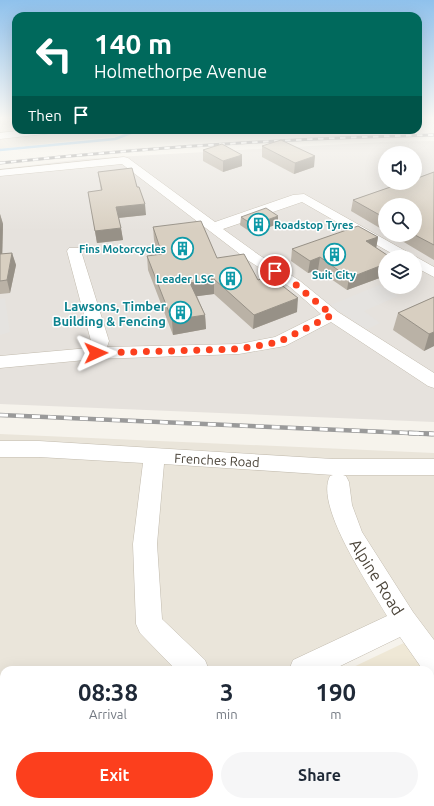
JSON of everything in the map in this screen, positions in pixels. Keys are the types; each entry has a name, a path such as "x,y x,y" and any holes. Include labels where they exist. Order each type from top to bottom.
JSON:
{"street":[{"path":"0,173 124,160 215,227 254,258 295,284 332,315 434,382"},
{"path":"215,227 297,198 304,198 396,250"},
{"path":"74,251 100,341 96,353"},
{"path":"422,266 434,273"},
{"path":"0,362 96,353 239,349 279,342 332,315"},
{"name":"Frenches Road","path":"0,449 39,449 333,467 434,467"},
{"path":"154,457 145,544 149,624 191,666"},
{"name":"Alpine Road","path":"338,482 341,505 352,536 404,621 434,663"},
{"path":"311,666 404,621"}],"shaded area":[{"path":"142,156 378,156 378,190 422,190 422,156 434,156 434,422 0,404 0,169 83,159"},
{"path":"378,285 378,294 395,294 398,296 364,311 380,323 366,330 331,305"},
{"path":"5,298 10,332 0,335 0,299"},
{"path":"0,434 434,453 434,657 404,621 311,666 0,666"},
{"path":"408,641 430,666 355,666"}],"building":[{"path":"213,156 240,156 223,161"},
{"path":"281,156 315,156 295,163"},
{"path":"132,168 137,187 139,187 145,204 116,207 121,228 95,231 88,192 102,190 98,172"},
{"path":"434,172 434,245 422,239 422,198 378,198 378,214 353,200 382,190 422,190 422,176"},
{"path":"266,208 278,216 253,225 241,217"},
{"path":"201,221 217,258 244,254 258,280 270,276 298,298 254,315 214,279 190,283 205,315 172,320 147,256 162,254 153,227"},
{"path":"358,226 378,237 366,241 380,250 378,250 378,267 349,278 320,257 310,261 292,249"},
{"path":"12,253 7,280 0,281 0,254"},
{"path":"434,297 434,332 429,334 398,313"}],"railway":[{"path":"0,163 80,156"},
{"path":"0,415 412,433"},
{"path":"412,433 434,434"},
{"path":"412,433 432,434"}],"place":[{"name":"Roadstop Tyres","path":"259,225"},
{"name":"Fins Motorcycles","path":"182,249"},
{"name":"Suit City","path":"334,255"},
{"name":"Leader LSC","path":"230,279"},
{"name":"Lawsons, Timber Building & Fencing","path":"181,313"}],"route":[{"path":"96,353 239,349 279,342 332,315 295,284 275,271"}]}
